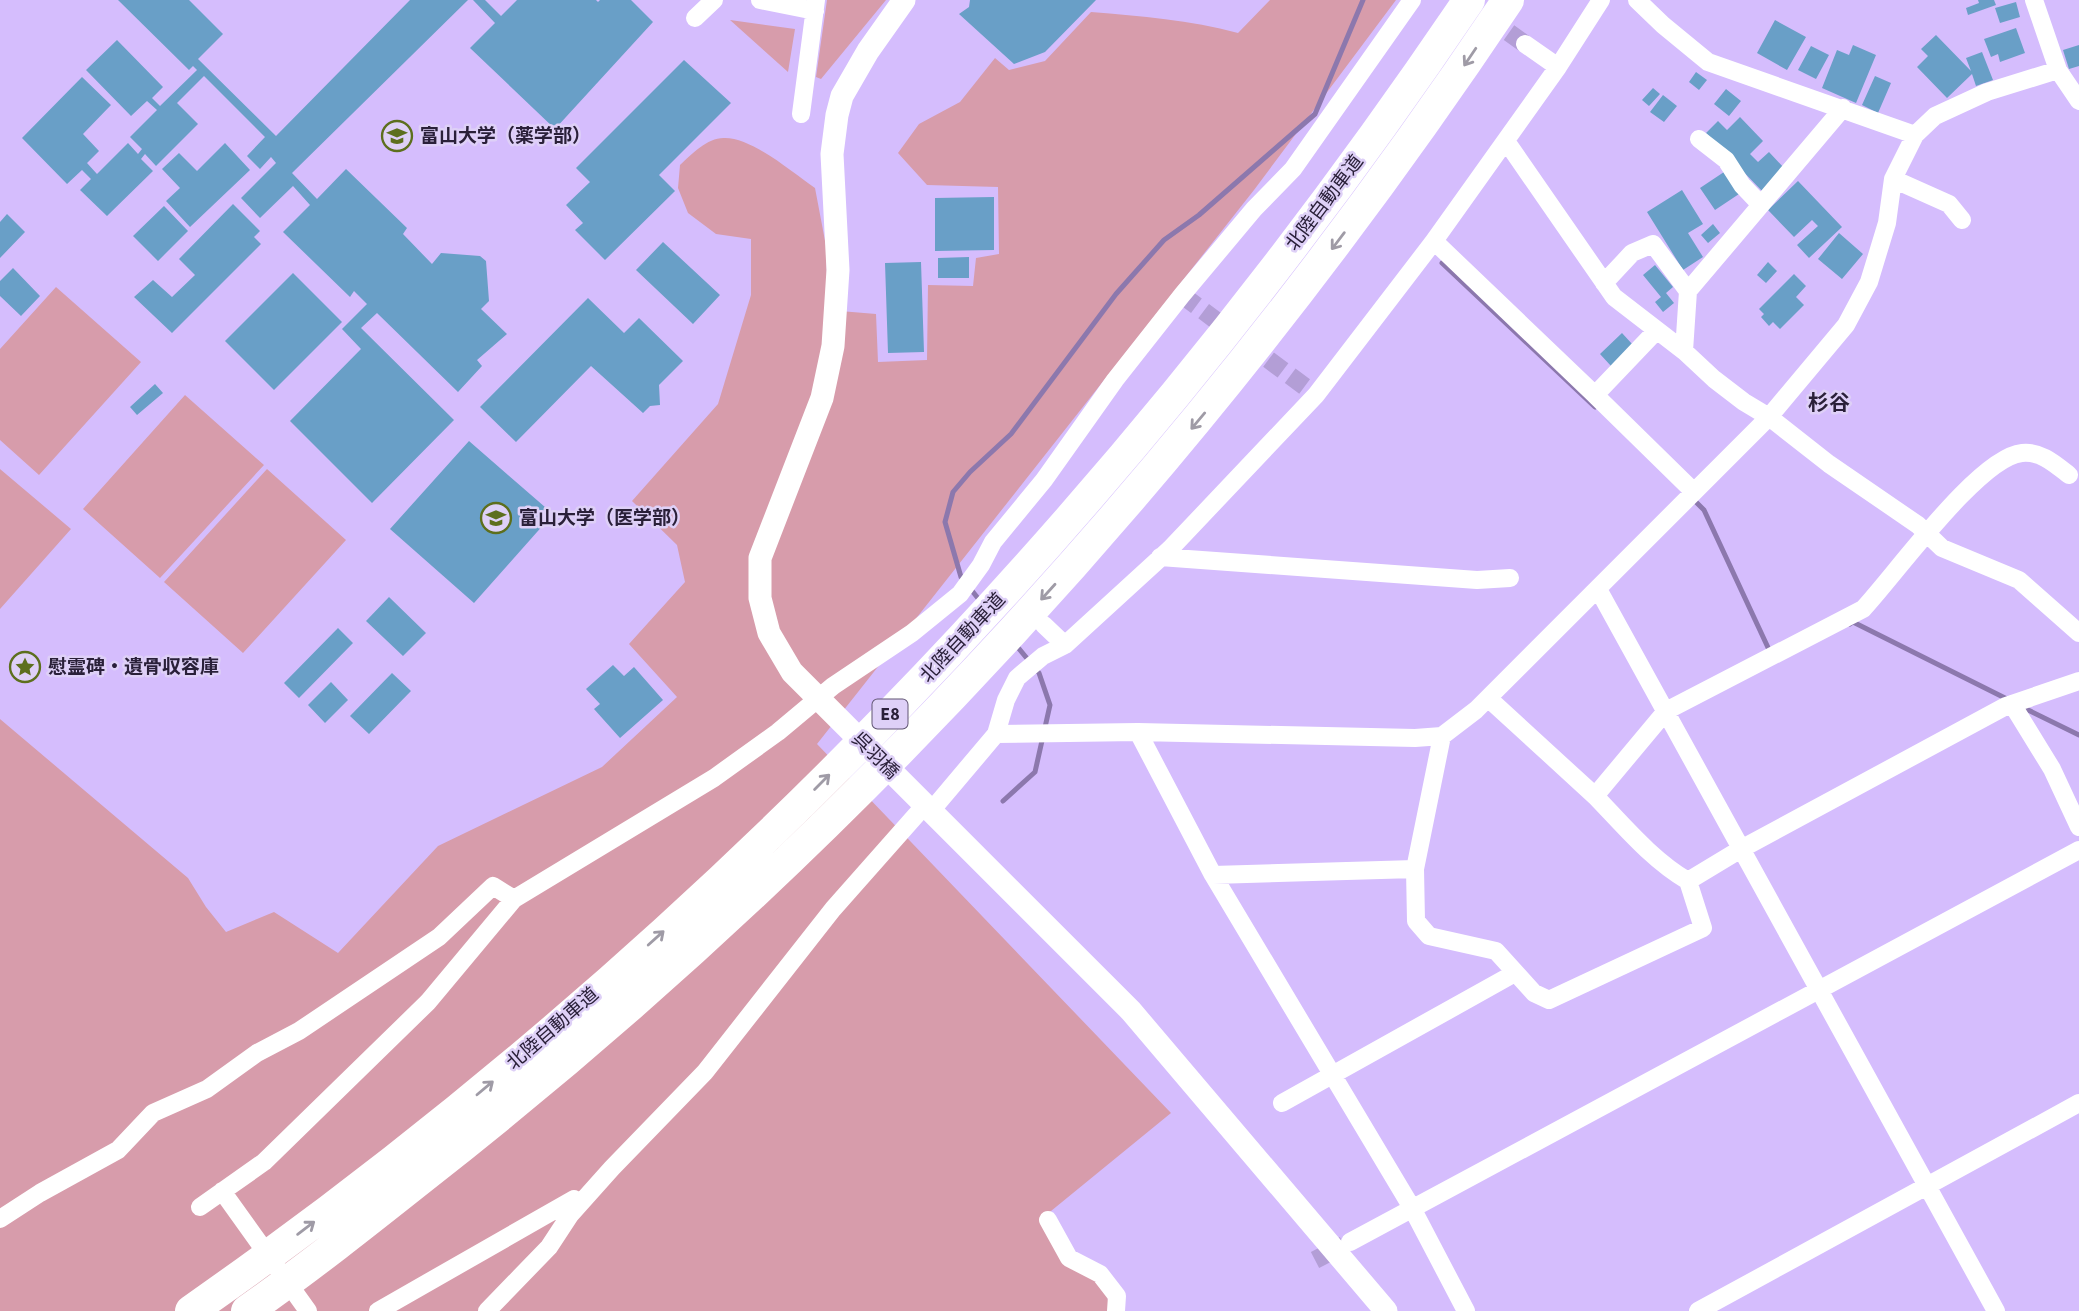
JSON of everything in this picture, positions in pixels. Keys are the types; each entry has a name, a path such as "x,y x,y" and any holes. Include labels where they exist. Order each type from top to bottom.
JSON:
{"highway":[{"name":"北陸自動車道","path":"191,1311 370,1180 563,1021 691,907 896,709 1003,596 1179,391 1342,181 1469,0"},
{"name":"北陸自動車道","path":"247,1311 498,1118 609,1026 818,833 921,729 1016,628 1203,414 1370,198 1508,0"}],"street":[{"path":"695,18 714,0"},
{"path":"760,0 815,5 801,114"},
{"name":"呉羽橋","path":"904,0 868,51 842,96 837,115 832,154 838,270 833,346 822,398 760,558 760,598 769,633 792,672 1130,1011 1386,1311"},
{"path":"200,1207 264,1162 428,1002 514,899 714,778 778,732 823,704 986,570 993,542 1044,480 1115,380 1157,327 1254,209 1293,169 1412,0"},
{"path":"486,1311 549,1247 570,1215 612,1168 705,1072 832,909 996,734 1006,700 1017,678 1043,656 1065,645 1160,557 1316,395 1434,241 1558,66 1601,0"},
{"path":"1637,0 1708,62 1916,135"},
{"path":"2034,0 2058,70 2078,97"},
{"path":"1525,44 1558,66"},
{"path":"996,734 1138,732 1399,738 1443,736 1488,698 1769,417 1846,325 1869,282 1886,223 1893,179 1916,135 1936,116 1987,92 2058,70"},
{"path":"1684,351 1688,292 1843,108"},
{"path":"1699,139 1726,160 1742,186 1761,205"},
{"path":"1506,141 1614,297 1684,351 1724,387 1927,533 1942,548 2019,580 2079,634"},
{"path":"1893,179 1949,204 1962,220"},
{"path":"1434,241 1693,491"},
{"path":"1604,283 1632,253 1653,243 1688,292"},
{"path":"1595,395 1657,330"},
{"path":"1595,796 1666,711 1863,608 1882,589 1927,533 1990,467 2021,453 2046,457 2076,477"},
{"path":"1160,557 1477,580 1510,578"},
{"path":"1598,589 1996,1311"},
{"path":"1044,625 1065,645"},
{"path":"1688,881 1741,849 2012,704 2079,681"},
{"path":"1443,736 1415,869 1416,921 1429,936 1496,951 1534,993 1549,1000 1703,928 1688,881 1674,873 1643,845 1595,796 1488,698"},
{"path":"2012,704 2052,769 2079,827"},
{"path":"1138,732 1213,875 1412,1209 1466,1311"},
{"path":"1350,1242 2079,850"},
{"path":"1213,875 1415,869"},
{"path":"0,1219 40,1192 118,1150 153,1113 207,1089 257,1053 299,1031 428,944 493,886 514,899"},
{"path":"1282,1103 1515,973"},
{"path":"1698,1311 2079,1103"},
{"path":"222,1191 308,1311"},
{"path":"378,1311 573,1199"},
{"path":"1048,1220 1069,1258 1100,1274 1118,1296 1116,1311"}],"shaded area":[{"path":"827,0 886,0 821,79 816,77"},
{"path":"1270,0 1396,0 1254,190 817,744 1171,1113 1040,1220 1107,1291 1109,1311 0,1311 0,719 188,878 226,932 274,912 338,953 438,846 602,767 677,697 629,644 685,582 677,545 632,501 718,404 751,295 751,239 716,234 688,213 678,188 680,165 712,140 725,138 760,150 815,188 826,246 828,310 876,314 878,362 927,360 928,285 973,286 976,258 999,254 998,187 927,185 898,153 919,124 960,102 995,58 1009,70 1045,61 1091,12 1184,22 1238,33"},
{"path":"730,20 795,29 788,72"},
{"path":"56,287 141,362 39,475 0,440 0,349"},
{"path":"185,395 264,465 160,578 83,509"},
{"path":"0,469 71,529 0,609"},
{"path":"267,469 346,540 243,653 164,582"}],"building":[{"path":"118,0 189,0 223,34 198,59 276,136 410,0 468,0 292,173 317,199 346,169 407,228 403,234 432,264 441,253 480,256 486,261 489,301 481,309 507,334 477,360 482,366 458,392 377,313 361,328 454,420 372,503 290,421 361,349 342,329 367,304 354,291 350,297 283,232 310,205 293,186 260,218 241,198 276,163 271,157 260,169 247,156 265,137 204,76 177,103 198,124 156,166 145,154 141,159 153,171 107,216 80,190 91,179 82,170 67,184 22,138 82,77 111,105 83,134 99,151 87,163 97,174 128,143 138,154 142,149 130,137 157,110 147,101 131,116 86,70 117,40 163,87 152,98 160,106 197,70 193,66 189,70"},
{"path":"473,0 485,0 501,16 517,0 631,0 653,22 555,129 470,48 495,23"},
{"path":"970,0 1096,0 1045,52 1014,64 959,14 969,7"},
{"path":"1978,0 1994,0 1996,5 1968,15 1966,8 1979,3"},
{"path":"2016,2 2020,17 2000,23 1995,8"},
{"path":"1775,20 1806,37 1787,70 1757,53"},
{"path":"2016,28 2025,53 2000,62 1998,54 1991,57 1984,39"},
{"path":"1936,35 1971,71 1966,58 1982,52 1993,80 1976,86 1972,74 1947,98 1917,67 1928,56 1921,49"},
{"path":"1853,45 1876,55 1856,103 1822,88 1837,50 1849,55"},
{"path":"2079,45 2079,66 2069,69 2063,50"},
{"path":"1811,46 1829,55 1816,79 1798,70"},
{"path":"684,60 731,103 659,175 675,191 605,260 575,230 583,223 566,205 590,182 576,168"},
{"path":"1696,72 1707,80 1699,90 1689,82"},
{"path":"1875,76 1891,83 1878,113 1862,105"},
{"path":"1653,88 1660,94 1649,106 1642,100"},
{"path":"1726,89 1741,101 1729,116 1714,104"},
{"path":"1663,95 1677,106 1664,122 1650,112"},
{"path":"1740,117 1763,141 1750,154 1758,162 1769,152 1785,169 1762,191 1706,133 1718,121 1727,130"},
{"path":"225,143 250,170 190,227 166,201 180,188 162,169 179,153 197,171"},
{"path":"1724,172 1739,194 1715,210 1700,188"},
{"path":"1798,181 1842,227 1809,258 1797,245 1818,226 1812,220 1794,237 1768,210"},
{"path":"1682,190 1703,224 1688,233 1703,257 1683,270 1647,212"},
{"path":"994,197 994,250 935,251 935,198"},
{"path":"233,204 260,231 254,237 261,244 172,333 134,297 153,280 172,297 195,275 179,259"},
{"path":"164,206 188,231 158,261 133,236"},
{"path":"7,214 25,232 0,258 0,222"},
{"path":"1713,224 1720,233 1708,243 1701,235"},
{"path":"1839,233 1863,254 1842,279 1818,259"},
{"path":"663,242 720,295 693,324 636,270"},
{"path":"969,257 969,278 938,278 938,258"},
{"path":"921,262 924,352 888,353 885,263"},
{"path":"1768,262 1777,271 1766,283 1757,275"},
{"path":"1655,265 1673,287 1666,293 1674,303 1663,312 1655,302 1661,297 1643,275"},
{"path":"13,268 40,296 21,316 0,296 0,281"},
{"path":"293,273 342,322 274,390 225,341"},
{"path":"1794,274 1806,286 1796,297 1804,305 1780,329 1773,322 1769,326 1761,317 1764,314 1759,309"},
{"path":"588,298 624,333 639,318 683,361 659,385 660,405 650,406 643,413 591,366 516,442 480,407"},
{"path":"1622,333 1633,345 1611,366 1600,354"},
{"path":"155,384 163,393 137,415 130,407"},
{"path":"469,441 553,514 474,603 390,529"},
{"path":"389,597 426,633 403,656 366,621"},
{"path":"338,628 353,643 299,698 284,683"},
{"path":"613,665 624,676 634,667 663,700 620,738 594,709 600,704 586,689"},
{"path":"392,673 411,691 369,734 350,716"},
{"path":"331,682 348,700 325,723 308,705"}],"waterway":[{"path":"981,602 961,577 945,522 953,492 970,472 1011,434 1116,294 1164,240 1199,215 1315,114 1363,0"},
{"path":"1442,263 1595,407"},
{"path":"1692,498 1704,510 1771,654"},
{"path":"1850,624 1853,622 2007,699"},
{"path":"1003,801 1035,772 1050,705 1039,673 1016,645"},
{"path":"2022,707 2079,735"}],"tunnel":[{"path":"1487,17 1525,44"},
{"path":"1182,295 1316,395"},
{"path":"1315,1260 1344,1245"}],"place":[{"name":"富山大学（薬学部）","path":"397,136"},
{"name":"富山大学（医学部）","path":"496,518"},
{"name":"慰霊碑・遺骨収容庫","path":"25,667"}],"district":[{"name":"杉谷","path":"1829,403"}]}
